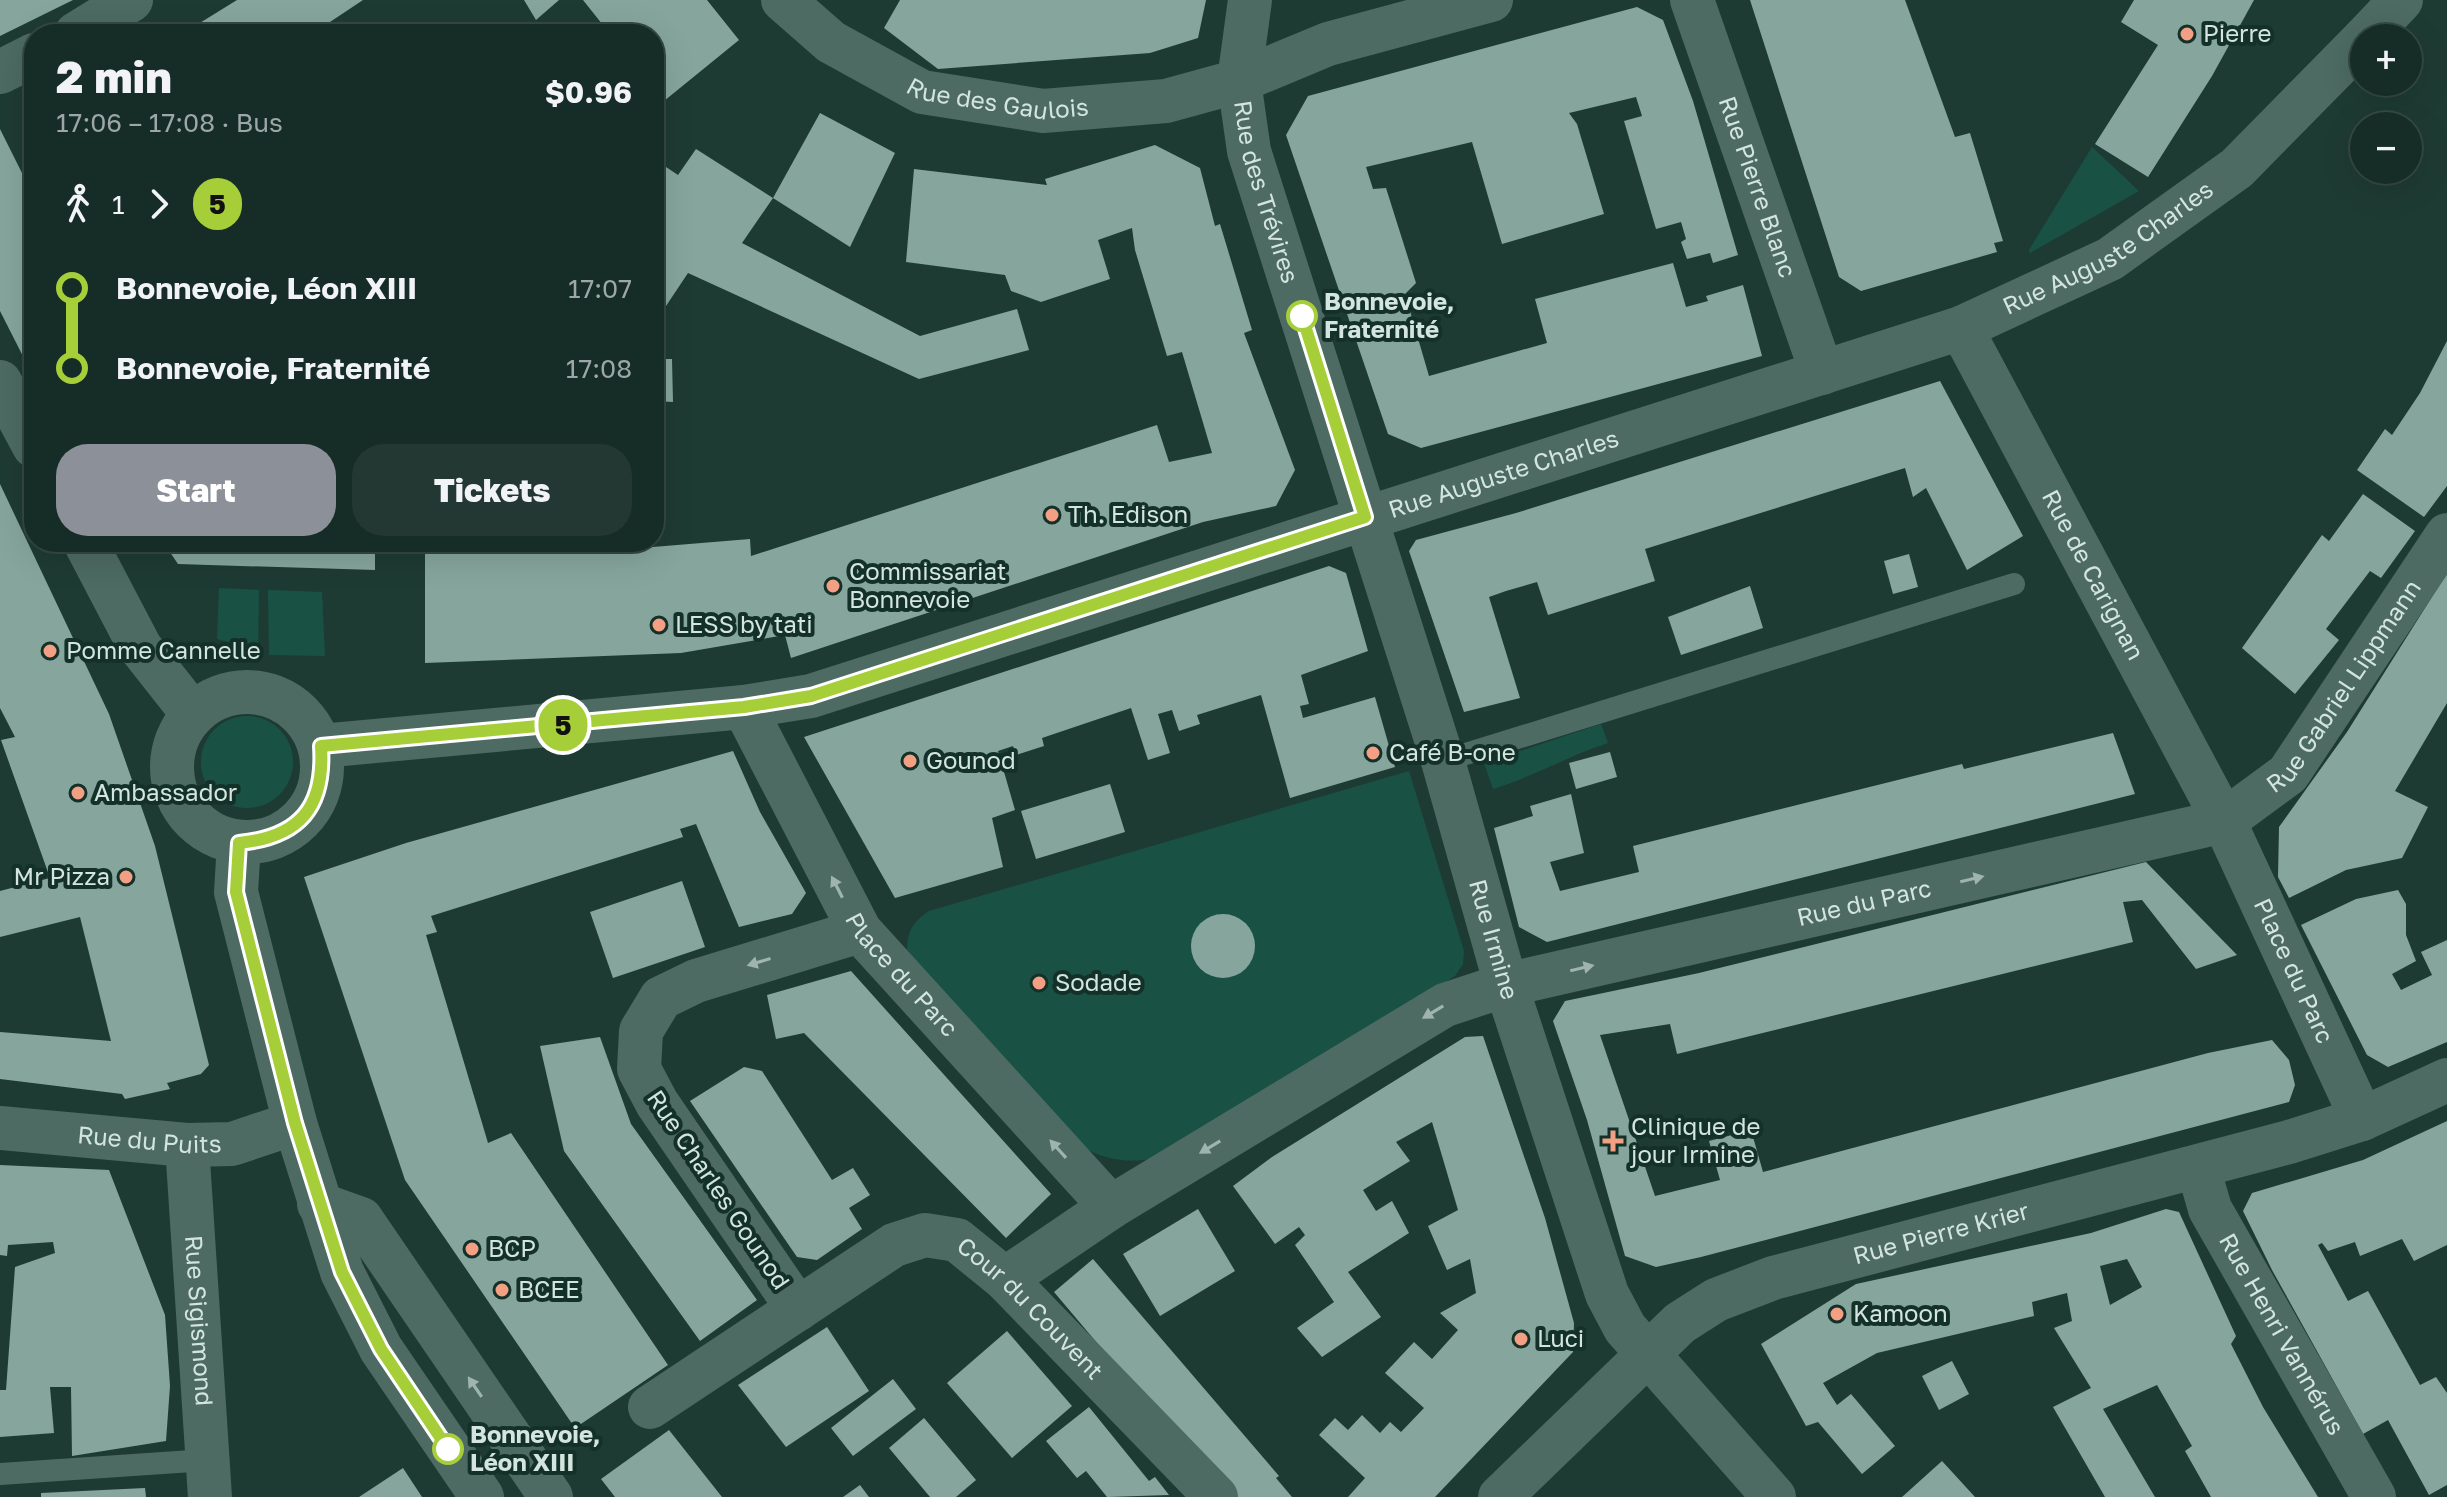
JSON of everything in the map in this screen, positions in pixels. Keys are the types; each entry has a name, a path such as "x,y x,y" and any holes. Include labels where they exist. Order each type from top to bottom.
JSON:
{"street":[{"path":"92,24 131,0"},
{"name":"Rue des Gaulois","path":"783,0 831,42 922,92 1043,111 1166,101 1239,81 1328,44 1491,0"},
{"name":"Rue des Trévires","path":"1250,0 1239,81 1249,151 1365,517"},
{"name":"Rue Pierre Blanc","path":"1692,0 1822,373"},
{"name":"Rue Auguste Charles","path":"2376,24 2396,2"},
{"name":"Rue Auguste Charles","path":"321,746 744,707 811,696 1961,328 2110,259 2136,241 2237,168 2350,52"},
{"path":"0,72 24,60"},
{"name":"Rue de Carignan","path":"1961,328 2224,821"},
{"path":"0,382 24,427"},
{"name":"Rue Irmine","path":"1365,517 1443,761 1506,985 1607,1294 1625,1328 1774,1497"},
{"name":"Rue Gabriel Lippmann","path":"2224,821 2288,774 2447,535"},
{"path":"90,552 140,647 192,713"},
{"path":"266,692 301,712 321,746 323,776 314,804 295,827 268,840 239,843 207,832 182,808 170,776 174,742 192,713 226,693 266,692"},
{"name":"Place du Parc","path":"744,707 860,931 1111,1207"},
{"name":"Rue du Parc","path":"1506,985 2224,821"},
{"name":"Place du Parc","path":"2224,821 2362,1119"},
{"path":"239,843 236,892 295,1123 342,1272 381,1349 482,1497"},
{"name":"Rue Charles Gounod","path":"798,1309 657,1103 639,1069 641,1031 661,998 696,981 860,931"},
{"path":"1005,1279 1111,1207 1445,1005 1506,985"},
{"name":"Rue Pierre Krier","path":"1500,1497 1646,1353 1680,1323 1716,1300 1773,1278 2198,1167 2362,1119 2447,1080"},
{"name":"Rue du Puits","path":"0,1128 187,1145 232,1144 295,1123"},
{"name":"Rue Sigismond","path":"187,1145 209,1478"},
{"name":"Rue Henri Vannérus","path":"2198,1167 2210,1209 2374,1497"},
{"path":"319,1204 361,1219 551,1497"},
{"name":"Cour du Couvent","path":"650,1407 894,1245 925,1235 957,1240 1005,1279 1216,1497"}],"lane":[{"path":"1443,761 2014,584"},
{"path":"0,1474 209,1478"}],"green space":[{"path":"2092,147 2139,191 2030,253 2029,250"},
{"path":"219,588 259,590 258,650 217,639"},
{"path":"268,590 322,592 325,656 269,655"},
{"path":"247,716 265,719 280,729 290,744 293,762 290,780 280,795 265,805 247,808 229,805 214,795 204,780 201,762 204,744 214,729 229,719"},
{"path":"1601,724 1608,743 1493,789 1484,763"},
{"path":"1409,771 1464,951 1463,964 1455,976 1157,1158 1120,1160 1086,1149 907,951 912,928 929,911"}],"building":[{"path":"0,0 73,0 24,24 0,36"},
{"path":"237,0 363,0 327,24 198,24"},
{"path":"524,0 559,0 536,20"},
{"path":"583,0 707,0 739,40 664,101 664,24 602,24"},
{"path":"900,0 1206,0 1198,38 1150,53 938,69 884,28"},
{"path":"1750,0 1905,0 1955,137 1970,133 2003,241 1994,243 1997,252 1861,291 1839,277"},
{"path":"2134,0 2254,0 2212,76 2148,177 2095,144 2158,45 2121,22"},
{"path":"1637,7 1663,20 1693,101 1738,255 1713,263 1710,253 1687,259 1681,242 1686,239 1681,222 1656,229 1624,121 1642,116 1636,97 1569,113 1577,124 1604,214 1502,244 1472,142 1366,167 1373,189 1386,188 1416,283 1405,294 1429,376 1547,343 1535,299 1673,263 1686,307 1708,301 1706,296 1743,285 1762,356 1421,448 1388,434 1286,135 1308,96"},
{"path":"820,113 895,153 850,247 773,198"},
{"path":"0,129 24,177 24,358 0,311"},
{"path":"1155,145 1200,168 1215,226 1220,224 1252,330 1244,333 1295,470 1276,506 1203,522 791,658 785,635 681,653 425,663 425,552 664,552 664,546 750,539 751,556 1157,425 1169,462 1212,453 1182,352 1167,356 1135,250 1132,228 1098,240 1110,279 1041,302 1011,291 1005,275 906,262 914,169 1047,185 1045,179"},
{"path":"696,149 773,198 742,243 920,336 1017,309 1029,350 919,379 688,273 664,309 664,166 678,175"},
{"path":"2447,341 2447,486 2424,517 2357,470 2385,429 2392,435 2420,393"},
{"path":"664,359 672,359 673,402 664,402"},
{"path":"1940,381 2023,536 1967,570 1926,488 1913,497 1905,468 1645,549 1655,581 1548,615 1537,582 1506,591 1489,597 1520,698 1464,712 1409,551 1416,540 1516,513"},
{"path":"0,484 24,535 24,552 32,552 109,714 155,846 209,1065 201,1074 167,1083 170,1089 125,1099 122,1094 0,1079 0,1032 111,1041 80,917 0,937 0,891 50,878 1,740 15,737 0,708"},
{"path":"2363,494 2415,531 2381,578 2370,571 2326,629 2339,640 2295,694 2242,648 2322,535 2329,541"},
{"path":"170,552 375,552 375,570 178,564"},
{"path":"1909,554 1918,587 1893,594 1884,561"},
{"path":"1329,566 1346,573 1368,651 1301,675 1309,704 1300,706 1303,718 1375,697 1395,767 1290,798 1261,695 1197,715 1200,724 1179,731 1172,710 1158,714 1170,753 1148,760 1131,708 1042,738 1044,746 1016,755 1013,746 998,751 1015,810 992,818 1003,867 895,898 804,737"},
{"path":"2447,573 2447,703 2395,791 2428,807 2402,858 2346,870 2289,898 2278,877 2279,827 2347,732"},
{"path":"1750,586 1763,628 1681,655 1668,617"},
{"path":"2113,733 2135,794 1547,942 1519,927 1494,828 1533,816 1530,806 1571,794 1584,853 1550,862 1560,891 1639,872 1633,846 1962,764 1964,769"},
{"path":"733,751 760,812 806,893 792,914 739,927 696,824 680,829 683,837 431,916 437,932 426,935 488,1143 511,1133 668,1365 575,1428 405,1180 304,877 406,843"},
{"path":"1610,752 1617,777 1576,789 1569,763"},
{"path":"1110,784 1125,832 1036,859 1021,811"},
{"path":"2146,862 2237,955 2196,969 2142,900 2123,902 2133,942 1677,1054 1670,1024 1600,1035 1655,1196 1720,1180 1709,1141 1751,1130 1763,1172 2208,1053 2272,1040 2289,1060 2295,1085 2289,1102 1701,1257 1656,1267 1625,1256 1587,1120 1553,1021 1565,1001 1699,973"},
{"path":"682,881 705,947 613,978 590,912"},
{"path":"2398,890 2406,904 2406,935 2416,961 2392,974 2401,990 2432,975 2421,952 2447,940 2447,1042 2388,1067 2367,1055 2301,925 2356,899"},
{"path":"1223,914 1235,916 1246,923 1253,934 1253,958 1246,969 1235,976 1223,978 1211,976 1200,969 1193,958 1191,946 1193,934 1200,923 1211,916"},
{"path":"851,971 1051,1194 1006,1238 804,1033 776,1039 767,995"},
{"path":"1483,1036 1545,1218 1574,1323 1573,1352 1435,1497 1348,1497 1365,1478 1319,1435 1335,1418 1348,1430 1362,1415 1380,1433 1390,1422 1401,1432 1424,1408 1385,1373 1414,1342 1432,1359 1458,1330 1440,1313 1476,1293 1470,1259 1447,1270 1428,1226 1458,1210 1432,1122 1396,1142 1410,1161 1363,1190 1376,1211 1392,1201 1409,1233 1348,1272 1381,1317 1322,1357 1297,1328 1334,1302 1295,1245 1305,1235 1299,1227 1275,1244 1233,1186 1272,1157 1465,1037"},
{"path":"600,1037 631,1124 757,1300 700,1341 564,1151 540,1046"},
{"path":"744,1067 762,1071 832,1180 853,1168 870,1195 849,1208 862,1229 817,1260 797,1257 690,1101"},
{"path":"2447,1121 2447,1245 2414,1261 2402,1239 2360,1256 2355,1242 2328,1251 2322,1243 2318,1245 2348,1301 2368,1291 2420,1385 2436,1377 2447,1393 2447,1485 2429,1495 2388,1420 2363,1434 2272,1270 2243,1211 2252,1193 2363,1160"},
{"path":"0,1165 109,1170 165,1315 170,1386 166,1441 72,1456 71,1387 50,1387 54,1433 0,1437 0,1390 6,1390 15,1267 55,1253 53,1242 8,1245 7,1256 0,1255"},
{"path":"1198,1209 1235,1271 1160,1316 1123,1254"},
{"path":"2166,1209 2179,1212 2236,1336 2231,1344 2263,1407 2318,1497 2211,1497 2185,1451 2192,1446 2157,1385 2103,1409 2155,1497 2105,1497 2053,1407 2091,1388 2054,1328 2072,1321 2067,1293 2032,1302 2034,1316 1877,1353 1823,1383 1837,1405 1851,1394 1895,1446 1862,1474 1818,1422 1806,1426 1761,1344 1856,1284 2091,1233","holes":["2127,1259 2142,1287 2110,1305 2100,1266"]},
{"path":"1093,1259 1279,1476 1276,1478 1292,1497 1227,1497 1054,1292"},
{"path":"827,1327 869,1391 786,1447 738,1385"},
{"path":"1007,1331 1072,1406 1012,1458 947,1383"},
{"path":"1952,1361 1969,1394 1939,1410 1922,1376"},
{"path":"893,1379 916,1409 853,1456 831,1428"},
{"path":"1089,1407 1149,1481 1155,1477 1169,1495 1107,1497 1086,1471 1077,1478 1046,1441"},
{"path":"924,1418 976,1480 956,1497 930,1497 889,1448"},
{"path":"669,1430 722,1497 615,1497 601,1479"},
{"path":"1942,1461 1975,1497 1902,1497"},
{"path":"403,1468 422,1497 359,1497"},
{"path":"860,1485 869,1497 843,1497"},
{"path":"145,1488 146,1497 41,1497 41,1493"}],"bus line":[{"name":"5","path":"448,1449 381,1349 342,1272 295,1123 236,892 239,843 268,840 295,827 314,804 323,776 321,746 744,707 811,696 1365,517 1302,316"}],"place":[{"name":"Pierre","path":"2187,34"},
{"name":"Bonnevoie, Fraternité","path":"1302,316"},
{"name":"Th. Edison","path":"1052,515"},
{"name":"Commissariat Bonnevoie","path":"833,586"},
{"name":"LESS by tati","path":"659,625"},
{"name":"Pomme Cannelle","path":"50,651"},
{"name":"Café B-one","path":"1373,753"},
{"name":"Gounod","path":"910,761"},
{"name":"Ambassador","path":"78,793"},
{"name":"Mr Pizza","path":"126,877"},
{"name":"Sodade","path":"1039,983"},
{"name":"Clinique de jour Irmine","path":"1613,1141"},
{"name":"BCP","path":"472,1249"},
{"name":"BCEE","path":"502,1290"},
{"name":"Kamoon","path":"1837,1314"},
{"name":"Luci","path":"1521,1339"},
{"name":"Bonnevoie, Léon XIII","path":"448,1449"}]}
